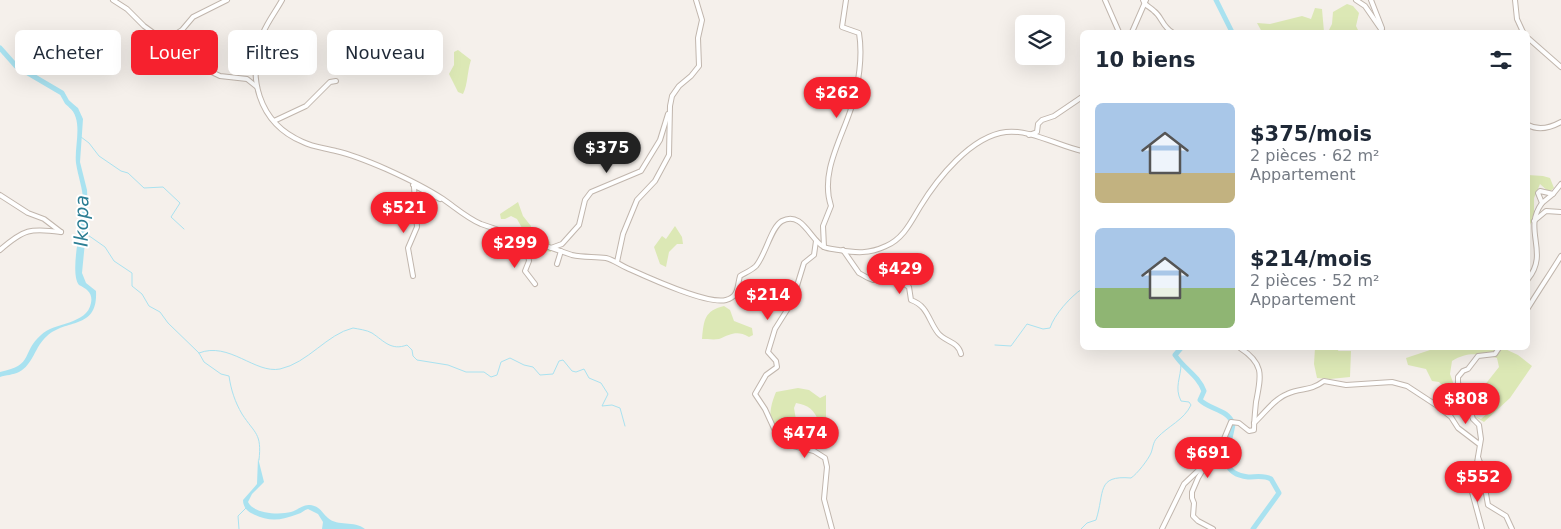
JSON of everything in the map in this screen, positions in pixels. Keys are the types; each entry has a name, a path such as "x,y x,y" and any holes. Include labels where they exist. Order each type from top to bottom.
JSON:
{"street":[{"path":"113,0 127,9 150,30"},
{"path":"182,30 193,17 227,0"},
{"path":"282,0 261,40 257,58 257,87 261,104 274,121 300,141 353,156 404,177 444,200 472,221 526,241 584,258 606,258 648,278 712,301 727,300 735,294 739,287 740,276 755,266 770,241 776,226 783,220 788,219 807,228 816,241 824,247 858,254 877,251 893,244 912,221 930,191 965,151 988,137 1006,132 1029,134 1080,150"},
{"path":"550,248 562,244 578,225 585,200 591,192 636,174 646,165 660,140 672,96 698,66 698,38 702,20 696,0"},
{"path":"824,247 823,226 831,206 828,191 830,170 856,91 862,47 860,33 842,27 846,0"},
{"path":"1106,0 1118,30"},
{"path":"1133,30 1145,5 1144,0"},
{"path":"1356,0 1365,6 1382,30"},
{"path":"1371,0 1382,30"},
{"path":"1514,0 1518,24 1522,30"},
{"path":"1145,5 1153,9 1164,27 1169,30"},
{"path":"1530,40 1561,67"},
{"path":"218,75 247,79 257,87"},
{"path":"274,121 306,106 330,82 336,81"},
{"path":"1029,134 1037,132 1038,124 1042,120 1054,116 1080,98"},
{"path":"617,262 623,234 637,200 655,181 669,155 670,106"},
{"path":"1530,126 1539,128 1551,127 1561,122"},
{"path":"404,177 414,186 444,200"},
{"path":"1530,277 1538,260 1533,223 1536,212 1542,203 1554,194 1561,184"},
{"path":"413,276 408,248 417,227 414,186"},
{"path":"1542,203 1538,192 1554,194"},
{"path":"0,195 28,213 44,219 62,232 31,231 15,236 0,250"},
{"path":"1533,223 1546,211 1561,212"},
{"path":"526,241 529,262 525,271 535,284"},
{"path":"816,241 814,255 804,263 787,310 774,328 768,352 776,361 776,367 766,375 755,394 765,409 776,433 785,444 814,451 825,458 827,467 824,499 832,529"},
{"path":"843,250 859,273 873,280 893,278 909,287 911,300 919,303 924,308 936,332 942,338 958,346 961,354"},
{"path":"557,264 561,251"},
{"path":"1530,304 1536,293 1546,283 1561,256"},
{"path":"1213,529 1198,521 1194,516 1192,498 1198,478 1213,453 1221,446 1231,422 1239,422 1252,431 1261,377 1254,357 1243,350"},
{"path":"1482,529 1472,492 1478,457 1479,425 1471,413 1471,404 1460,388 1458,378 1478,356 1495,354 1498,350"},
{"path":"1254,424 1284,395 1301,389 1313,389 1324,381 1346,385 1392,382 1407,386 1436,405 1451,417 1458,428 1479,444"},
{"path":"1478,457 1481,464 1488,505 1491,509 1506,516 1512,529"},
{"path":"1162,529 1184,484 1206,464"}],"green space":[{"path":"1347,4 1353,6 1359,13 1356,26 1358,30 1329,30 1332,24 1333,12"},
{"path":"1315,8 1322,9 1324,30 1261,30 1257,23 1270,24 1302,16 1311,19"},
{"path":"458,50 471,60 463,94 458,92 449,74 454,65 454,52"},
{"path":"1530,175 1550,178 1554,188 1549,192 1540,184 1534,198 1534,214 1530,225"},
{"path":"518,202 523,216 531,226 530,231 544,236 550,242 551,252 537,249 531,252 516,249 517,242 522,237 519,232 522,228 517,219 511,216 501,219 500,214"},
{"path":"675,226 682,237 683,244 677,244 669,252 666,267 660,264 654,247 662,236 666,239"},
{"path":"724,306 730,310 734,321 752,328 753,335 749,337 734,333 719,339 702,339 706,317 712,311"},
{"path":"1315,350 1351,351 1350,377 1317,378 1314,364"},
{"path":"1430,350 1507,350 1518,355 1532,366 1510,398 1484,422 1472,415 1481,419 1491,410 1492,390 1484,386 1499,367 1497,358 1469,355 1452,361 1450,374 1454,385 1451,394 1439,382 1432,381 1426,369 1408,365 1406,358"},
{"path":"798,388 809,390 820,398 826,395 826,419 823,425 811,409 796,403 794,408 799,437 785,445 772,427 771,407 776,392"}],"water":[{"path":"71,104 78,108 83,119 80,162 87,190 88,211 82,273 86,283 96,291 95,303 92,312 87,318 55,330 47,336 24,369 17,373 0,377 0,372 18,366 23,362 35,341 41,335 77,319 88,310 91,303 89,292 79,285 76,279 75,270 83,200 76,163 77,126 74,112 69,107"},
{"path":"258,458 264,482 252,494 248,502 251,506 267,513 280,513 291,512 305,505 313,506 318,508 332,521 361,526 365,529 322,529 323,522 318,514 308,509 299,514 274,520 249,512 244,506 243,500 257,484"}],"waterway":[{"name":"Ikopa","path":"1216,0 1231,30"},
{"name":"Ikopa","path":"0,48 16,66 62,93 67,102 75,109"},
{"path":"81,137 89,143 99,156 121,171 128,173 144,188 163,187 180,203 171,217 184,229"},
{"path":"85,233 105,247 114,261 132,273 132,286 142,294 149,306 160,312 168,323 199,353 204,362 221,374 229,376 237,405 258,439 259,460"},
{"path":"995,345 1011,346 1027,324 1043,329 1050,328 1059,312 1080,290"},
{"path":"199,353 210,350 221,351 261,367 280,369 300,361 335,336 353,328 370,332 392,346 401,347 407,345 417,360 448,365 466,372 484,372 491,377 497,375 501,362 510,358 533,367 540,375 553,374 559,361 563,360 572,371 576,372 584,369 589,378 601,383 608,394 602,406 612,405 620,408 625,426"},
{"name":"Ikopa","path":"1179,350 1175,355 1195,376 1204,391 1200,400 1223,412 1231,419 1233,424 1227,449 1228,464 1231,470 1248,477 1271,479 1279,493 1253,529"},
{"path":"1081,529 1087,523 1096,520 1104,487 1107,483 1112,479 1131,478 1150,456 1154,443 1161,434 1188,410 1191,405 1189,402 1181,401 1178,391 1181,364"},
{"path":"239,529 238,516 246,508"}]}
